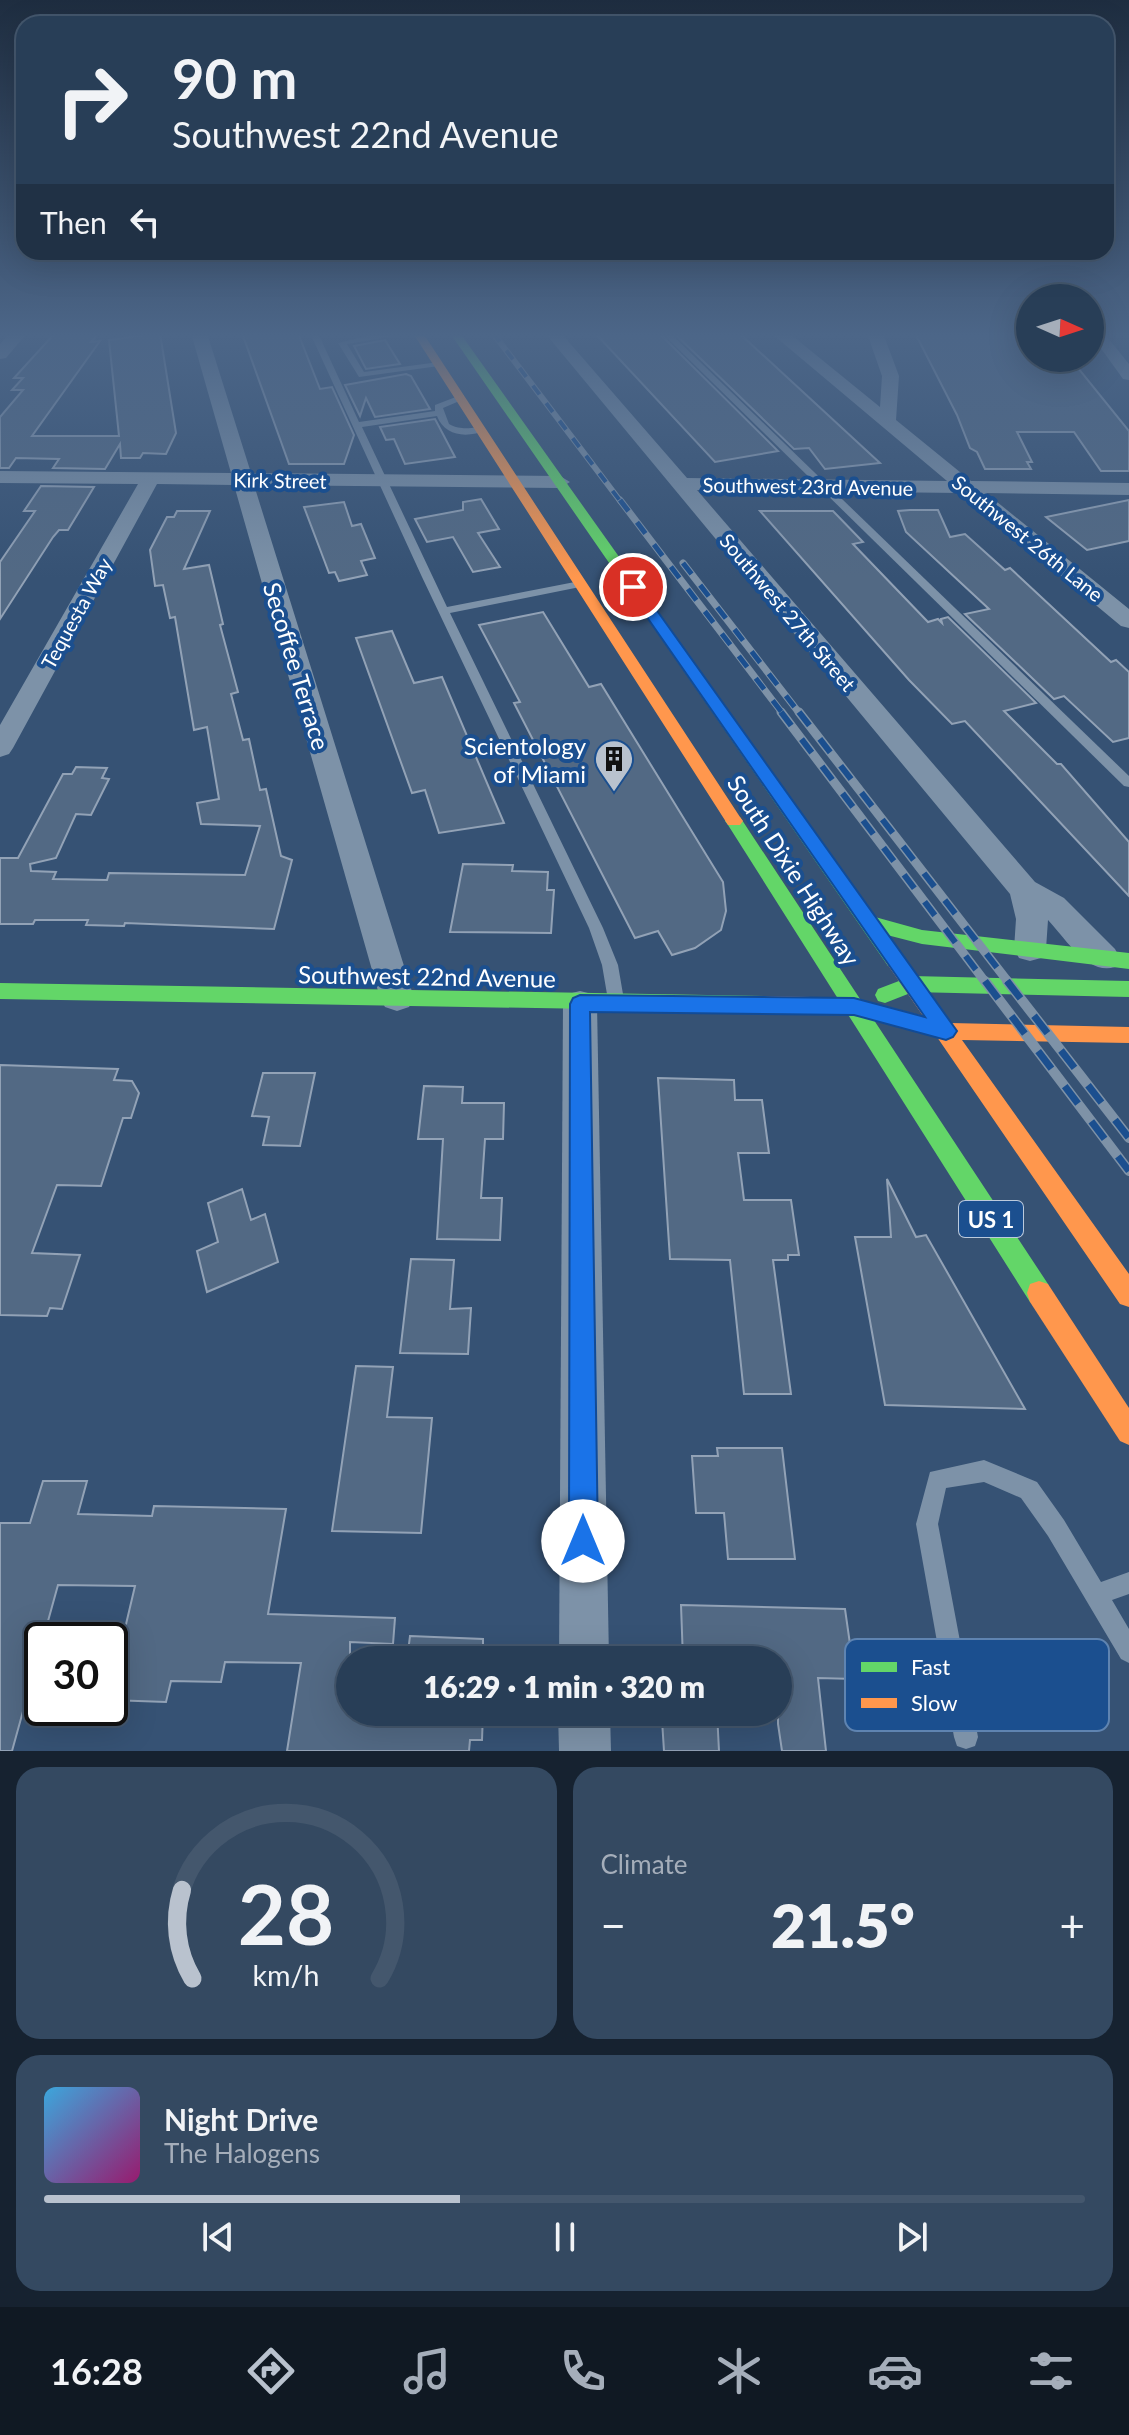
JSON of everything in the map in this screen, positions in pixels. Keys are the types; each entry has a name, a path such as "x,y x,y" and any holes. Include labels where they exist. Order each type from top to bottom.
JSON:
{"main road":[{"name":"South Dixie Highway","path":"472,415 1129,1432"},
{"name":"South Dixie Highway","path":"513,415 1129,1295"},
{"path":"869,923 922,937 1116,960"},
{"name":"Southwest 22nd Avenue","path":"854,1006 912,984 1129,989"},
{"name":"Southwest 22nd Avenue","path":"0,991 580,1004 854,1006 946,1031 1129,1035"}],"street":[{"name":"Secoffee Terrace","path":"223,415 397,998"},
{"name":"Southwest 27th Street","path":"621,415 1024,890 1053,906 1116,960"},
{"name":"Southwest 26th Lane","path":"877,415 1129,621"},
{"path":"886,422 887,415"},
{"name":"Kirk Street","path":"0,477 560,482"},
{"name":"Tequesta Way","path":"0,748 151,478"},
{"name":"Southwest 23rd Avenue","path":"679,484 1129,489"},
{"name":"Southwest 27th Street","path":"1024,890 1032,919 1030,949"},
{"path":"580,1004 584,1646"},
{"path":"584,1726 585,1751"}],"lane":[{"path":"351,415 596,928 610,965 616,1004"},
{"path":"356,425 426,415"},
{"path":"439,415 451,430 482,430"},
{"path":"750,415 1129,783"},
{"path":"444,611 580,584"},
{"path":"948,1639 927,1524 937,1479 984,1471 1029,1490 1056,1528 1129,1651"},
{"path":"1095,1595 1129,1583"},
{"path":"965,1731 966,1737"}],"building":[{"path":"47,415 32,436 119,436 117,415 173,415 176,433 166,454 143,453 140,458 121,458 120,444 105,469 53,468 59,459 16,458 9,468 0,468 0,417"},
{"path":"271,415 345,415 354,435 344,464 289,464"},
{"path":"671,415 741,415 778,451 715,462"},
{"path":"759,415 828,415 880,463 825,469 809,448 794,449"},
{"path":"957,415 1116,415 1129,431 1129,471 1101,471 1074,432 1017,432 1032,462 1027,462 1031,469 985,469 977,452 970,448"},
{"path":"435,419 455,457 405,464 394,439 386,440 380,427"},
{"path":"41,486 94,487 68,530 59,530 53,537 0,619 0,562 35,511 24,511"},
{"path":"481,499 499,529 478,533 500,567 473,572 453,537 427,542 415,519 463,510 463,502"},
{"path":"1129,500 1129,541 1087,550 1046,517"},
{"path":"344,502 352,526 361,524 375,558 361,561 367,575 339,581 335,572 329,573 304,507"},
{"path":"938,510 950,537 965,534 1005,570 1010,568 1111,662 1116,660 1129,672 1129,738 1113,742 1064,696 1054,699 965,614 989,609 906,532 898,511"},
{"path":"177,511 210,511 184,569 209,565 223,624 220,625 238,692 231,694 243,740 249,739 260,790 266,789 281,856 292,860 274,929 125,923 124,926 86,925 88,920 35,920 33,924 0,924 0,858 18,858 63,774 72,774 76,767 107,768 102,778 109,779 91,815 76,814 56,858 30,864 31,871 56,872 53,879 107,880 109,873 245,875 260,826 201,824 197,803 219,799 207,727 194,730 175,617 170,618 163,585 155,586 150,550 167,517 174,517"},
{"path":"760,511 833,511 863,542 853,544 928,622 938,619 942,623 941,619 948,617 1036,703 1004,711 1057,764 1061,764 1129,842 1129,896 965,721 952,724 909,680"},
{"name":"Scientology of Miami","path":"543,612 589,687 601,684 723,882 726,911 721,930 695,948 672,955 658,931 635,938 514,703 520,702 479,625"},
{"path":"392,631 414,683 442,677 504,823 439,833 425,790 412,793 356,638"},
{"path":"463,864 513,865 512,871 548,872 547,890 554,890 551,933 450,932"},
{"path":"0,1065 118,1069 114,1080 132,1081 139,1093 131,1118 123,1118 101,1186 57,1185 32,1253 80,1255 62,1309 50,1308 47,1316 0,1315"},
{"path":"263,1073 315,1073 300,1146 263,1145 269,1117 252,1116"},
{"path":"658,1078 734,1080 735,1100 762,1100 769,1153 738,1153 744,1200 791,1200 799,1255 788,1255 788,1260 773,1260 791,1394 744,1394 730,1260 670,1259"},
{"path":"424,1086 463,1087 462,1103 504,1103 503,1139 485,1139 481,1198 502,1198 500,1240 437,1239 443,1139 418,1139"},
{"path":"887,1179 916,1237 926,1235 1025,1409 885,1405 855,1237 891,1237"},
{"path":"242,1189 251,1220 265,1214 278,1262 207,1292 197,1251 218,1242 208,1203"},
{"path":"411,1259 454,1260 450,1309 471,1308 468,1354 400,1353"},
{"path":"356,1366 393,1367 387,1417 432,1418 421,1533 332,1531"},
{"path":"717,1448 782,1448 795,1559 728,1559 724,1513 696,1513 692,1456 718,1456"},
{"path":"43,1481 87,1481 78,1514 152,1516 154,1506 286,1509 268,1614 395,1618 393,1644 350,1642 350,1646 336,1646 336,1726 482,1726 482,1740 470,1740 469,1751 287,1751 301,1663 225,1662 221,1682 171,1681 166,1702 128,1701 127,1622 135,1586 58,1585 48,1622 24,1622 24,1708 12,1751 0,1751 0,1523 30,1523"},
{"path":"681,1605 845,1609 849,1639 845,1639 845,1679 818,1678 826,1751 782,1751 778,1726 792,1726 792,1646 682,1646"},
{"path":"410,1636 483,1639 483,1646 409,1646"},
{"path":"662,1726 718,1726 719,1751 664,1751"}],"railway":[{"path":"555,415 621,502"},
{"path":"620,500 783,714"},
{"path":"683,563 800,714"},
{"path":"781,712 986,983"},
{"path":"799,712 1009,983"},
{"path":"985,981 1129,1171"},
{"path":"1007,981 1129,1138"}],"traffic: fast":[{"path":"512,415 895,961"},
{"path":"734,821 1039,1293"},
{"path":"869,923 922,937 1129,961"},
{"path":"885,995 912,984 1129,989"},
{"path":"0,991 768,1004"}],"traffic: slow":[{"path":"471,415 734,821"},
{"path":"895,961 1129,1295"},
{"path":"768,1004 854,1006 946,1031 1129,1035"},
{"path":"1039,1293 1129,1432"}],"place":[{"name":"Scientology of Miami","path":"614,793"}],"route":[{"path":"583,1541 580,1004 854,1006 946,1031 633,587"}]}
